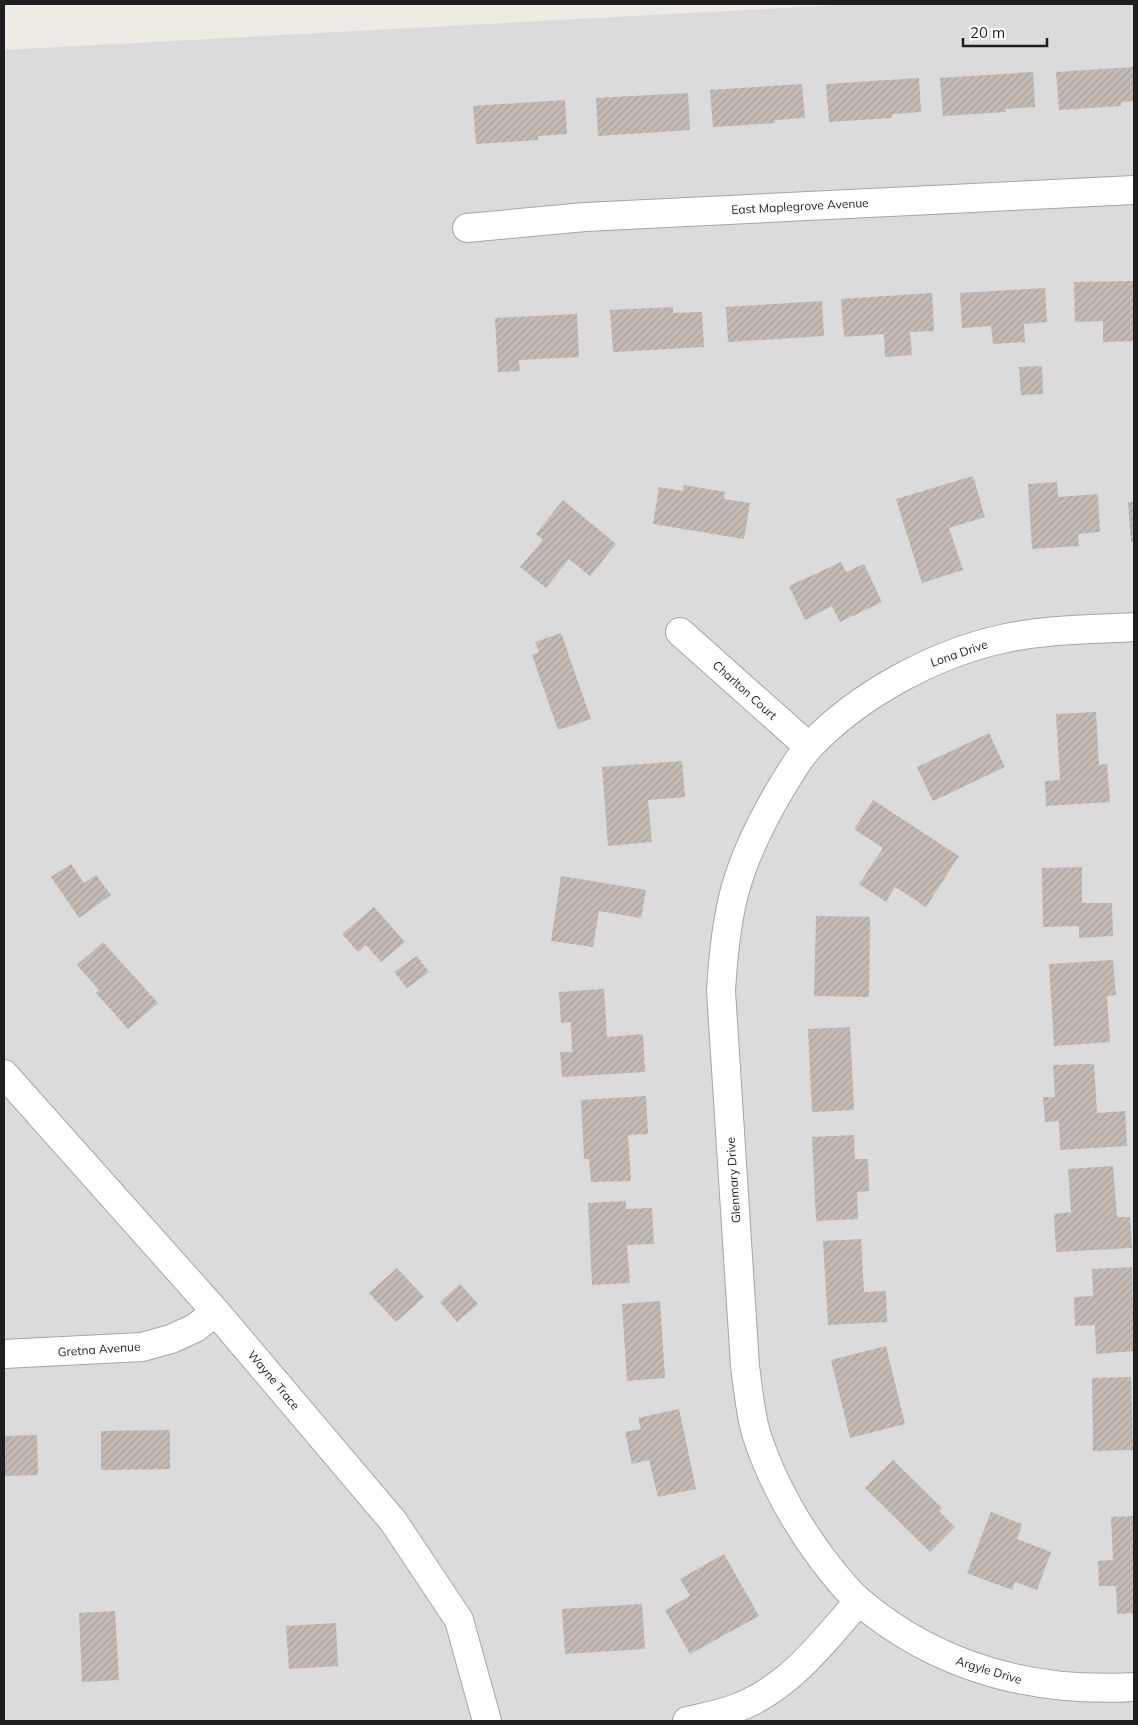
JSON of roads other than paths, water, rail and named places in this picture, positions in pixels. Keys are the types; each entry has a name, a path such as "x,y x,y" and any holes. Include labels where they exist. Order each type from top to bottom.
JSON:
{"street":[{"name":"East Maplegrove Avenue","path":"467,228 585,217 1134,190"},
{"name":"Lona Drive","path":"809,747 830,727 890,684 925,665 963,650 1003,638 1046,632 1134,627"},
{"name":"Charlton Court","path":"680,632 809,747"},
{"name":"Glenmary Drive","path":"809,747 769,808 747,856 735,889 727,924 721,991 744,1366 756,1432 769,1469 802,1533 833,1573 859,1601"},
{"name":"Wayne Trace","path":"4,1074 216,1312 398,1529 458,1620 488,1721"},
{"name":"Gretna Avenue","path":"4,1354 142,1347 171,1339 195,1328 216,1312"},
{"name":"Argyle Drive","path":"859,1601 912,1638 944,1655 984,1671 1041,1684 1104,1688 1134,1687"},
{"path":"687,1721 722,1714 760,1697 778,1685 813,1654 859,1601"}]}
